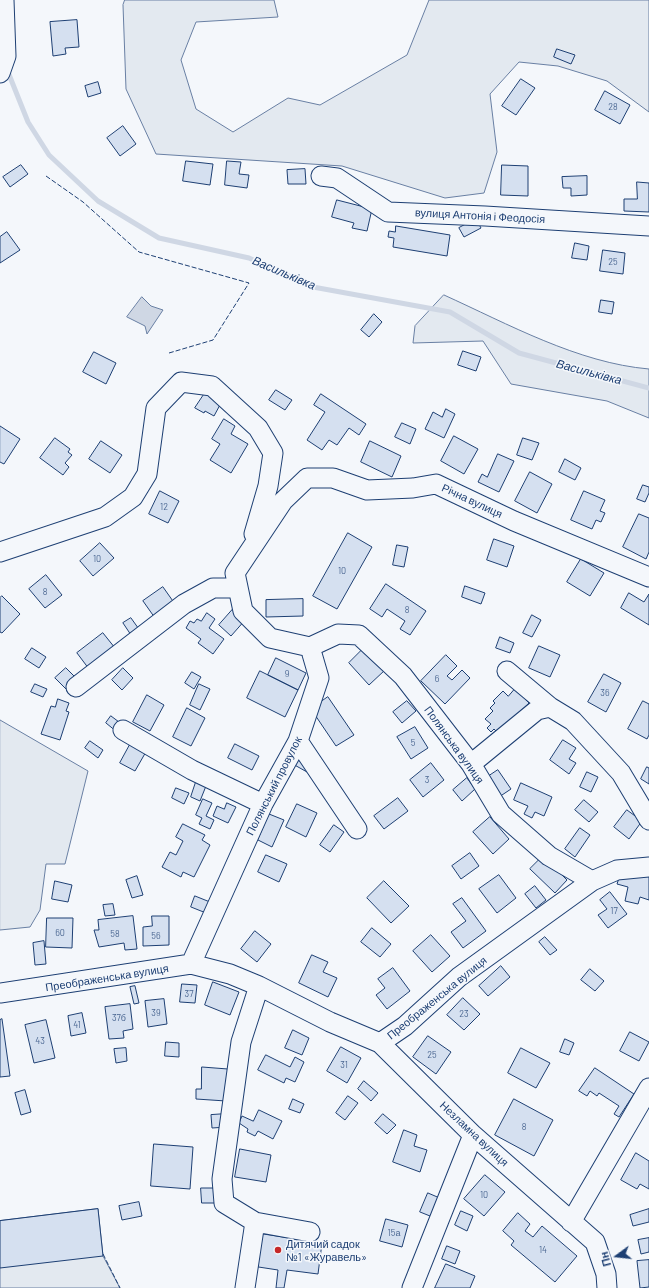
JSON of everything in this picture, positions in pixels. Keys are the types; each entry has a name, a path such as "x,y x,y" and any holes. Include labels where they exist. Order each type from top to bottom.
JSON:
{"street":[{"path":"0,73 6,56 4,0"},
{"name":"вулиця Антонія і Феодосія","path":"321,176 337,178 388,212 649,226"},
{"path":"0,552 105,517 133,497 147,474 156,408 181,382 212,386 258,428 273,453 268,486 249,554"},
{"name":"Річна вулиця","path":"310,647 270,638 243,612 235,573 283,501 307,478 333,478 367,490 412,488 436,484 514,521 649,577"},
{"path":"76,687 184,604 213,588 238,588"},
{"name":"Полянська вулиця","path":"310,647 338,634 359,635 403,676 471,764 501,814 550,856 592,881"},
{"name":"Полянський провулок","path":"191,964 263,804 298,741 319,678 310,647"},
{"path":"507,671 550,707 573,721 621,773 649,820"},
{"path":"471,764 537,710 550,707"},
{"path":"123,730 192,770 263,804"},
{"path":"298,741 357,829"},
{"name":"Преображенська вулиця","path":"0,993 191,964 230,974 259,986 330,1022 380,1043 405,1026 459,978 592,881 618,870 644,866 649,867"},
{"path":"259,986 241,1042 222,1180 224,1203 255,1222 310,1232"},
{"name":"Незламна вулиця","path":"380,1043 473,1135 595,1242 606,1274 608,1288"},
{"path":"571,1222 649,1088"},
{"path":"412,1288 473,1135"},
{"path":"245,1288 255,1222"}],"shaded area":[{"path":"125,0 274,0 278,17 196,22 181,60 196,109 233,132 288,98 320,105 407,55 429,0 649,0 649,112 607,81 558,66 519,62 490,94 497,152 484,193 445,198 342,166 156,154 126,89 123,5"},
{"path":"444,295 518,330 570,351 622,365 649,369 649,418 607,401 511,384 483,341 413,343 415,326"},
{"path":"142,297 151,306 163,310 147,334 145,326 127,317"},
{"path":"0,720 88,771 65,864 46,864 40,910 30,927 0,930"},
{"path":"98,1209 103,1256 120,1288 0,1288 0,1221"}],"building":[{"path":"77,20 79,47 65,48 66,54 53,56 50,22"},
{"path":"557,49 575,55 571,64 554,57"},
{"path":"521,79 535,88 516,115 502,106"},
{"path":"98,82 101,93 88,97 85,86"},
{"path":"605,91 630,105 620,124 595,110"},
{"path":"123,126 136,144 120,156 107,138"},
{"path":"186,161 213,164 210,185 183,181"},
{"path":"227,161 241,162 239,174 249,175 247,188 225,185"},
{"path":"21,165 28,174 10,187 3,177"},
{"path":"502,165 528,166 528,196 501,195"},
{"path":"305,169 306,184 288,184 287,170"},
{"path":"587,176 587,195 571,196 571,188 563,188 562,177"},
{"path":"637,182 649,183 649,212 624,211 624,199 637,199"},
{"path":"337,200 372,209 367,231 352,228 354,223 332,217"},
{"path":"476,219 481,228 464,237 459,228"},
{"path":"396,226 450,235 447,256 393,247 394,238 388,237 389,231 395,232"},
{"path":"7,232 20,250 0,263 0,237"},
{"path":"575,243 589,246 587,260 572,258"},
{"path":"603,250 625,253 623,274 600,271"},
{"path":"601,300 614,302 612,314 599,312"},
{"path":"374,314 382,322 369,337 361,330"},
{"path":"463,351 481,357 476,371 458,365"},
{"path":"94,352 116,363 106,384 83,372"},
{"path":"276,390 292,400 285,410 269,400"},
{"path":"205,393 221,403 214,416 195,408"},
{"path":"321,394 366,424 359,435 349,428 337,445 329,440 322,450 307,440 325,412 314,405"},
{"path":"446,409 455,414 444,438 425,429 433,412 442,417"},
{"path":"224,419 235,426 231,434 248,444 231,473 210,460 220,444 212,439"},
{"path":"402,423 416,429 410,444 395,437"},
{"path":"0,426 20,439 4,464 0,462"},
{"path":"454,436 478,449 464,474 441,461"},
{"path":"55,438 70,449 68,452 72,455 65,463 69,467 63,475 40,458"},
{"path":"523,438 539,443 532,460 517,455"},
{"path":"101,441 122,455 110,473 89,459"},
{"path":"370,441 401,456 392,477 361,462"},
{"path":"498,454 514,461 499,492 478,482 482,474 487,477"},
{"path":"565,459 581,468 575,480 559,472"},
{"path":"530,472 552,484 537,513 515,501"},
{"path":"643,485 649,487 649,493 645,502 637,499"},
{"path":"160,491 179,501 168,523 149,514"},
{"path":"584,491 605,500 600,511 605,513 601,522 596,520 592,529 571,520"},
{"path":"639,514 649,518 649,552 646,559 623,547"},
{"path":"348,533 372,547 337,609 313,596"},
{"path":"494,539 514,546 507,567 487,560"},
{"path":"100,543 114,558 93,576 80,561"},
{"path":"397,545 408,547 404,567 393,565"},
{"path":"581,559 604,573 590,596 567,582"},
{"path":"46,575 62,595 45,608 29,589"},
{"path":"386,584 426,611 410,635 400,629 405,621 387,609 382,617 370,609"},
{"path":"465,586 485,593 481,604 462,597"},
{"path":"163,587 175,604 155,618 143,601"},
{"path":"629,593 644,602 649,594 649,625 621,608"},
{"path":"2,596 20,614 2,633 0,632 0,598"},
{"path":"303,599 303,616 266,617 266,600"},
{"path":"234,608 246,619 231,636 219,625"},
{"path":"207,613 215,619 209,628 224,639 213,654 198,643 201,639 186,628 190,621 194,623 197,619 201,621"},
{"path":"532,615 541,620 532,637 523,633"},
{"path":"131,618 141,632 133,638 123,623"},
{"path":"103,633 115,648 89,669 77,653"},
{"path":"500,637 514,643 510,653 496,648"},
{"path":"539,646 560,655 550,677 529,668"},
{"path":"32,648 46,657 39,668 25,659"},
{"path":"364,648 385,670 369,685 349,663"},
{"path":"446,655 457,666 447,676 452,680 462,670 470,678 445,704 421,681"},
{"path":"276,658 306,673 298,690 268,675"},
{"path":"66,668 78,680 67,690 55,678"},
{"path":"123,668 133,678 122,690 112,680"},
{"path":"260,671 298,690 285,717 247,698"},
{"path":"192,672 201,677 194,689 185,683"},
{"path":"604,674 621,683 606,712 588,702"},
{"path":"35,684 47,689 43,697 31,692"},
{"path":"199,684 210,689 200,710 190,705"},
{"path":"515,689 529,703 498,733 494,729 491,732 487,728 491,724 485,719 493,711 490,708 495,703 493,701 503,691 508,696"},
{"path":"147,695 164,705 150,731 133,722"},
{"path":"328,697 354,735 336,746 311,709"},
{"path":"58,699 69,703 66,711 69,712 60,740 41,734 51,706 55,707"},
{"path":"407,701 416,711 402,723 393,712"},
{"path":"643,701 649,704 649,735 647,739 628,729"},
{"path":"187,708 205,718 191,746 173,737"},
{"path":"111,716 123,725 117,732 106,723"},
{"path":"415,727 428,748 411,759 397,737"},
{"path":"563,740 576,748 569,759 576,763 569,774 550,760"},
{"path":"90,741 103,750 98,758 85,748"},
{"path":"132,741 147,750 135,771 120,763"},
{"path":"235,744 259,756 252,770 228,758"},
{"path":"294,758 311,767 307,772 291,763"},
{"path":"431,763 444,780 423,797 410,780"},
{"path":"647,767 649,768 649,784 641,779"},
{"path":"498,770 511,789 499,797 486,778"},
{"path":"587,772 598,777 591,792 580,787"},
{"path":"467,778 475,789 462,801 453,790"},
{"path":"196,782 206,786 200,801 191,797"},
{"path":"521,783 552,797 544,816 535,812 532,818 524,814 528,806 514,800"},
{"path":"176,788 189,793 184,804 172,798"},
{"path":"398,798 408,811 384,829 374,816"},
{"path":"203,799 212,803 206,816 214,820 210,829 199,824 202,818 196,815"},
{"path":"584,800 598,812 589,822 575,810"},
{"path":"227,803 236,807 228,823 213,816 217,806 224,809"},
{"path":"297,804 317,813 306,837 286,827"},
{"path":"627,810 642,821 629,839 614,827"},
{"path":"269,814 284,820 272,847 258,840"},
{"path":"490,817 509,839 493,854 473,832"},
{"path":"183,824 205,835 202,840 210,845 194,877 183,872 181,877 162,867 170,852 176,855 183,841 176,837"},
{"path":"334,825 344,832 330,852 320,845"},
{"path":"580,828 590,835 575,857 565,849"},
{"path":"470,853 479,866 461,879 452,866"},
{"path":"266,855 287,864 279,882 258,872"},
{"path":"543,856 567,880 555,893 530,869"},
{"path":"649,874 649,900 640,897 638,904 625,901 628,887 617,884 620,875"},
{"path":"499,875 516,898 497,913 479,889"},
{"path":"137,876 143,895 132,898 126,880"},
{"path":"55,881 72,885 68,902 52,899"},
{"path":"384,881 409,906 391,923 367,898"},
{"path":"535,886 546,900 536,908 525,894"},
{"path":"610,892 627,914 608,928 598,915 607,909 600,900"},
{"path":"195,896 210,902 206,913 191,907"},
{"path":"462,898 486,931 463,948 451,932 466,921 453,904"},
{"path":"113,904 115,915 105,916 103,905"},
{"path":"133,916 137,949 125,950 124,943 99,947 94,930 99,930 98,920"},
{"path":"152,916 169,916 169,945 143,946 143,927 152,926"},
{"path":"47,918 73,918 72,948 46,947"},
{"path":"372,928 391,944 380,957 361,942"},
{"path":"255,931 271,944 257,962 241,949"},
{"path":"431,935 450,956 432,972 413,951"},
{"path":"545,937 557,950 550,955 539,942"},
{"path":"44,941 46,964 35,965 33,943"},
{"path":"312,955 328,962 323,972 337,978 328,997 299,983"},
{"path":"501,966 510,977 488,996 479,986"},
{"path":"393,968 410,991 387,1009 376,995 385,988 378,979"},
{"path":"590,969 604,981 595,991 581,980"},
{"path":"213,982 239,992 230,1015 205,1005"},
{"path":"182,984 197,985 195,1003 180,1002"},
{"path":"135,986 139,1003 134,1004 130,987"},
{"path":"463,998 480,1014 464,1030 447,1015"},
{"path":"164,999 167,1024 148,1027 145,1001"},
{"path":"130,1004 133,1029 123,1031 124,1038 109,1039 105,1007"},
{"path":"82,1013 86,1033 71,1036 68,1016"},
{"path":"2,1019 10,1076 0,1077 0,1020"},
{"path":"46,1020 55,1058 34,1063 25,1025"},
{"path":"293,1030 309,1038 302,1055 285,1048"},
{"path":"630,1032 649,1042 639,1061 620,1051"},
{"path":"428,1036 451,1052 436,1074 413,1057"},
{"path":"565,1039 574,1043 569,1055 560,1052"},
{"path":"166,1042 179,1043 179,1057 165,1056"},
{"path":"341,1047 361,1058 347,1083 327,1071"},
{"path":"126,1048 127,1061 116,1063 114,1049"},
{"path":"521,1048 550,1063 536,1088 508,1073"},
{"path":"266,1055 290,1067 295,1057 304,1062 295,1082 286,1078 284,1083 258,1070"},
{"path":"202,1067 228,1069 226,1101 196,1099 196,1089 201,1089"},
{"path":"595,1068 634,1094 619,1117 614,1114 619,1106 599,1093 597,1096 590,1091 587,1096 579,1091"},
{"path":"364,1081 378,1093 371,1101 358,1089"},
{"path":"25,1090 31,1112 21,1115 15,1093"},
{"path":"348,1096 358,1103 345,1120 336,1113"},
{"path":"293,1099 304,1104 300,1113 289,1109"},
{"path":"514,1099 553,1120 534,1156 495,1135"},
{"path":"259,1110 282,1121 273,1139 258,1131 255,1136 247,1132 248,1129 239,1123 242,1116 253,1121"},
{"path":"226,1114 227,1127 212,1128 211,1115"},
{"path":"383,1114 396,1125 387,1134 375,1123"},
{"path":"404,1130 417,1135 414,1146 427,1150 420,1172 393,1162"},
{"path":"154,1144 193,1147 190,1189 151,1186"},
{"path":"240,1149 271,1155 266,1182 235,1177"},
{"path":"636,1153 649,1161 649,1189 640,1184 637,1189 621,1180"},
{"path":"485,1175 505,1192 484,1216 464,1199"},
{"path":"201,1188 214,1188 215,1203 202,1203"},
{"path":"428,1193 442,1199 435,1218 420,1212"},
{"path":"139,1202 142,1216 122,1220 119,1206"},
{"path":"98,1209 103,1256 0,1268 0,1221"},
{"path":"649,1209 649,1222 633,1226 630,1215"},
{"path":"461,1211 473,1216 467,1231 455,1225"},
{"path":"518,1213 530,1224 525,1231 533,1237 542,1226 577,1256 555,1282 511,1245 514,1241 503,1231"},
{"path":"386,1219 408,1225 402,1247 380,1241"},
{"path":"257,1233 322,1243 318,1274 287,1270 284,1288 276,1288 278,1270 252,1266"},
{"path":"649,1238 649,1252 641,1254 638,1240"},
{"path":"447,1246 460,1251 455,1264 442,1259"},
{"path":"649,1260 649,1287 640,1288 637,1261"},
{"path":"446,1264 475,1276 470,1288 435,1288"}],"waterway":[{"name":"Васильківка","path":"8,72 28,122 49,155 98,201 159,238 249,258 313,287 450,312 519,353 649,388"}],"fence":[{"path":"46,176 83,202 139,252 249,283 213,340 169,353"},
{"path":"103,1254 120,1288"}],"place":[{"name":"Дитячий садок №1 «Журавель»","path":"278,1250"}]}
